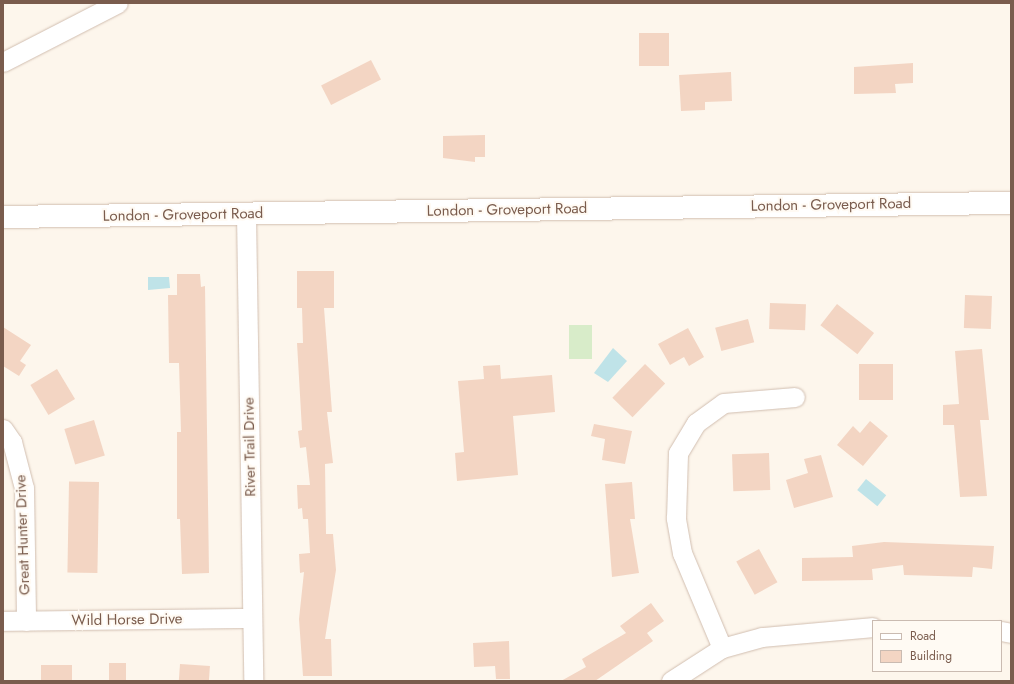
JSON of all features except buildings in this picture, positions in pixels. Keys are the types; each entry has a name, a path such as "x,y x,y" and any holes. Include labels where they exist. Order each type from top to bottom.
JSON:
{"main road":[{"name":"London - Groveport Road","path":"3,217 1011,203"}],"street":[{"path":"3,62 118,3"},
{"name":"River Trail Drive","path":"246,214 253,681"},
{"path":"722,648 682,553 676,518 678,453 696,423 724,403 795,397"},
{"name":"Great Hunter Drive","path":"3,429 12,442 24,488 26,621"},
{"name":"Wild Horse Drive","path":"3,621 252,618"},
{"path":"671,681 722,648 762,637 872,627"}],"green space":[{"path":"569,325 592,325 592,359 569,359"}],"water":[{"path":"148,277 169,277 170,288 148,290"},
{"path":"613,348 627,361 608,382 594,373"},
{"path":"866,479 886,495 877,506 857,490"}]}
